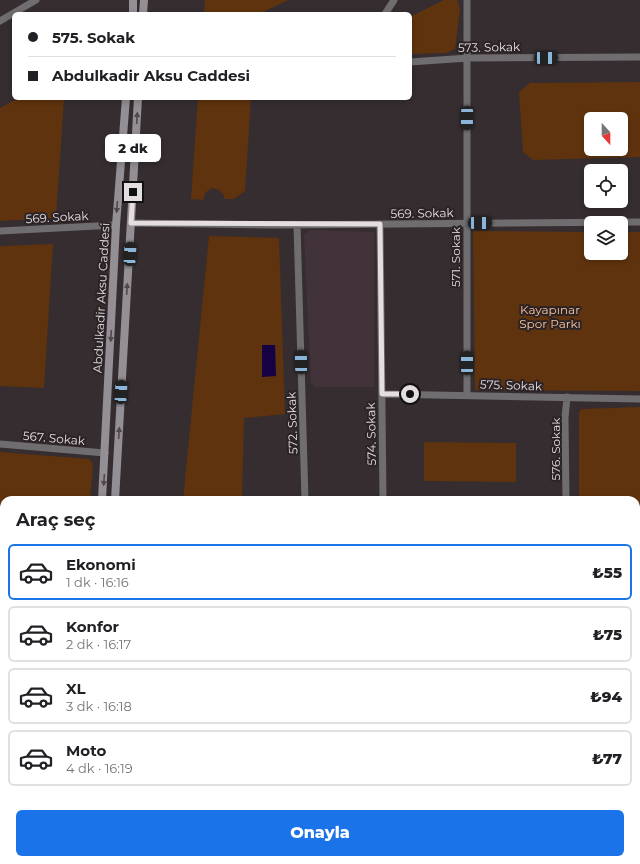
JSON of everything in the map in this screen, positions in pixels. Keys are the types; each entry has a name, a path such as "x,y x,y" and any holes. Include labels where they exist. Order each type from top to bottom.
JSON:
{"main road":[{"path":"133,0 133,12"},
{"path":"143,12 144,0"},
{"name":"Abdulkadir Aksu Caddesi","path":"102,496 116,225 126,100"},
{"path":"115,496 138,100"}],"street":[{"path":"15,12 36,0"},
{"path":"386,12 394,0"},
{"name":"571. Sokak","path":"467,0 467,394"},
{"path":"0,21 12,14"},
{"name":"573. Sokak","path":"412,62 468,58 640,57"},
{"name":"569. Sokak","path":"131,223 297,225 640,222"},
{"name":"574. Sokak","path":"380,224 383,496"},
{"name":"569. Sokak","path":"0,231 116,225"},
{"name":"572. Sokak","path":"297,225 305,496"},
{"name":"575. Sokak","path":"382,394 467,394 640,398"},
{"name":"576. Sokak","path":"566,496 565,418 567,397"},
{"name":"567. Sokak","path":"0,444 105,453"}],"shaded area":[{"path":"311,230 374,232 374,387 316,387 311,383 304,235"},
{"path":"262,345 275,345 276,376 262,377"}],"green space":[{"path":"205,0 288,0 263,12 204,12"},
{"path":"444,0 457,0 460,9 455,49 446,53 412,54 412,16"},
{"path":"640,82 640,157 533,160 523,152 519,92 530,83"},
{"path":"14,100 64,100 56,218 0,221 0,108"},
{"path":"198,100 251,100 245,191 234,199 224,199 224,195 219,190 212,188 206,192 203,200 191,199"},
{"name":"Kayapınar Spor Parkı","path":"473,231 584,232 584,260 628,260 628,232 640,232 640,391 475,390"},
{"path":"209,236 279,238 285,414 244,418 242,496 183,496"},
{"path":"53,244 44,388 0,386 0,247"},
{"path":"640,407 640,496 579,496 579,412 582,409"},
{"path":"424,442 516,443 516,482 424,481"},
{"path":"0,452 89,459 93,463 90,496 0,496"}],"route":[{"path":"133,192 131,223 282,225 380,224 382,394 410,394"}]}
